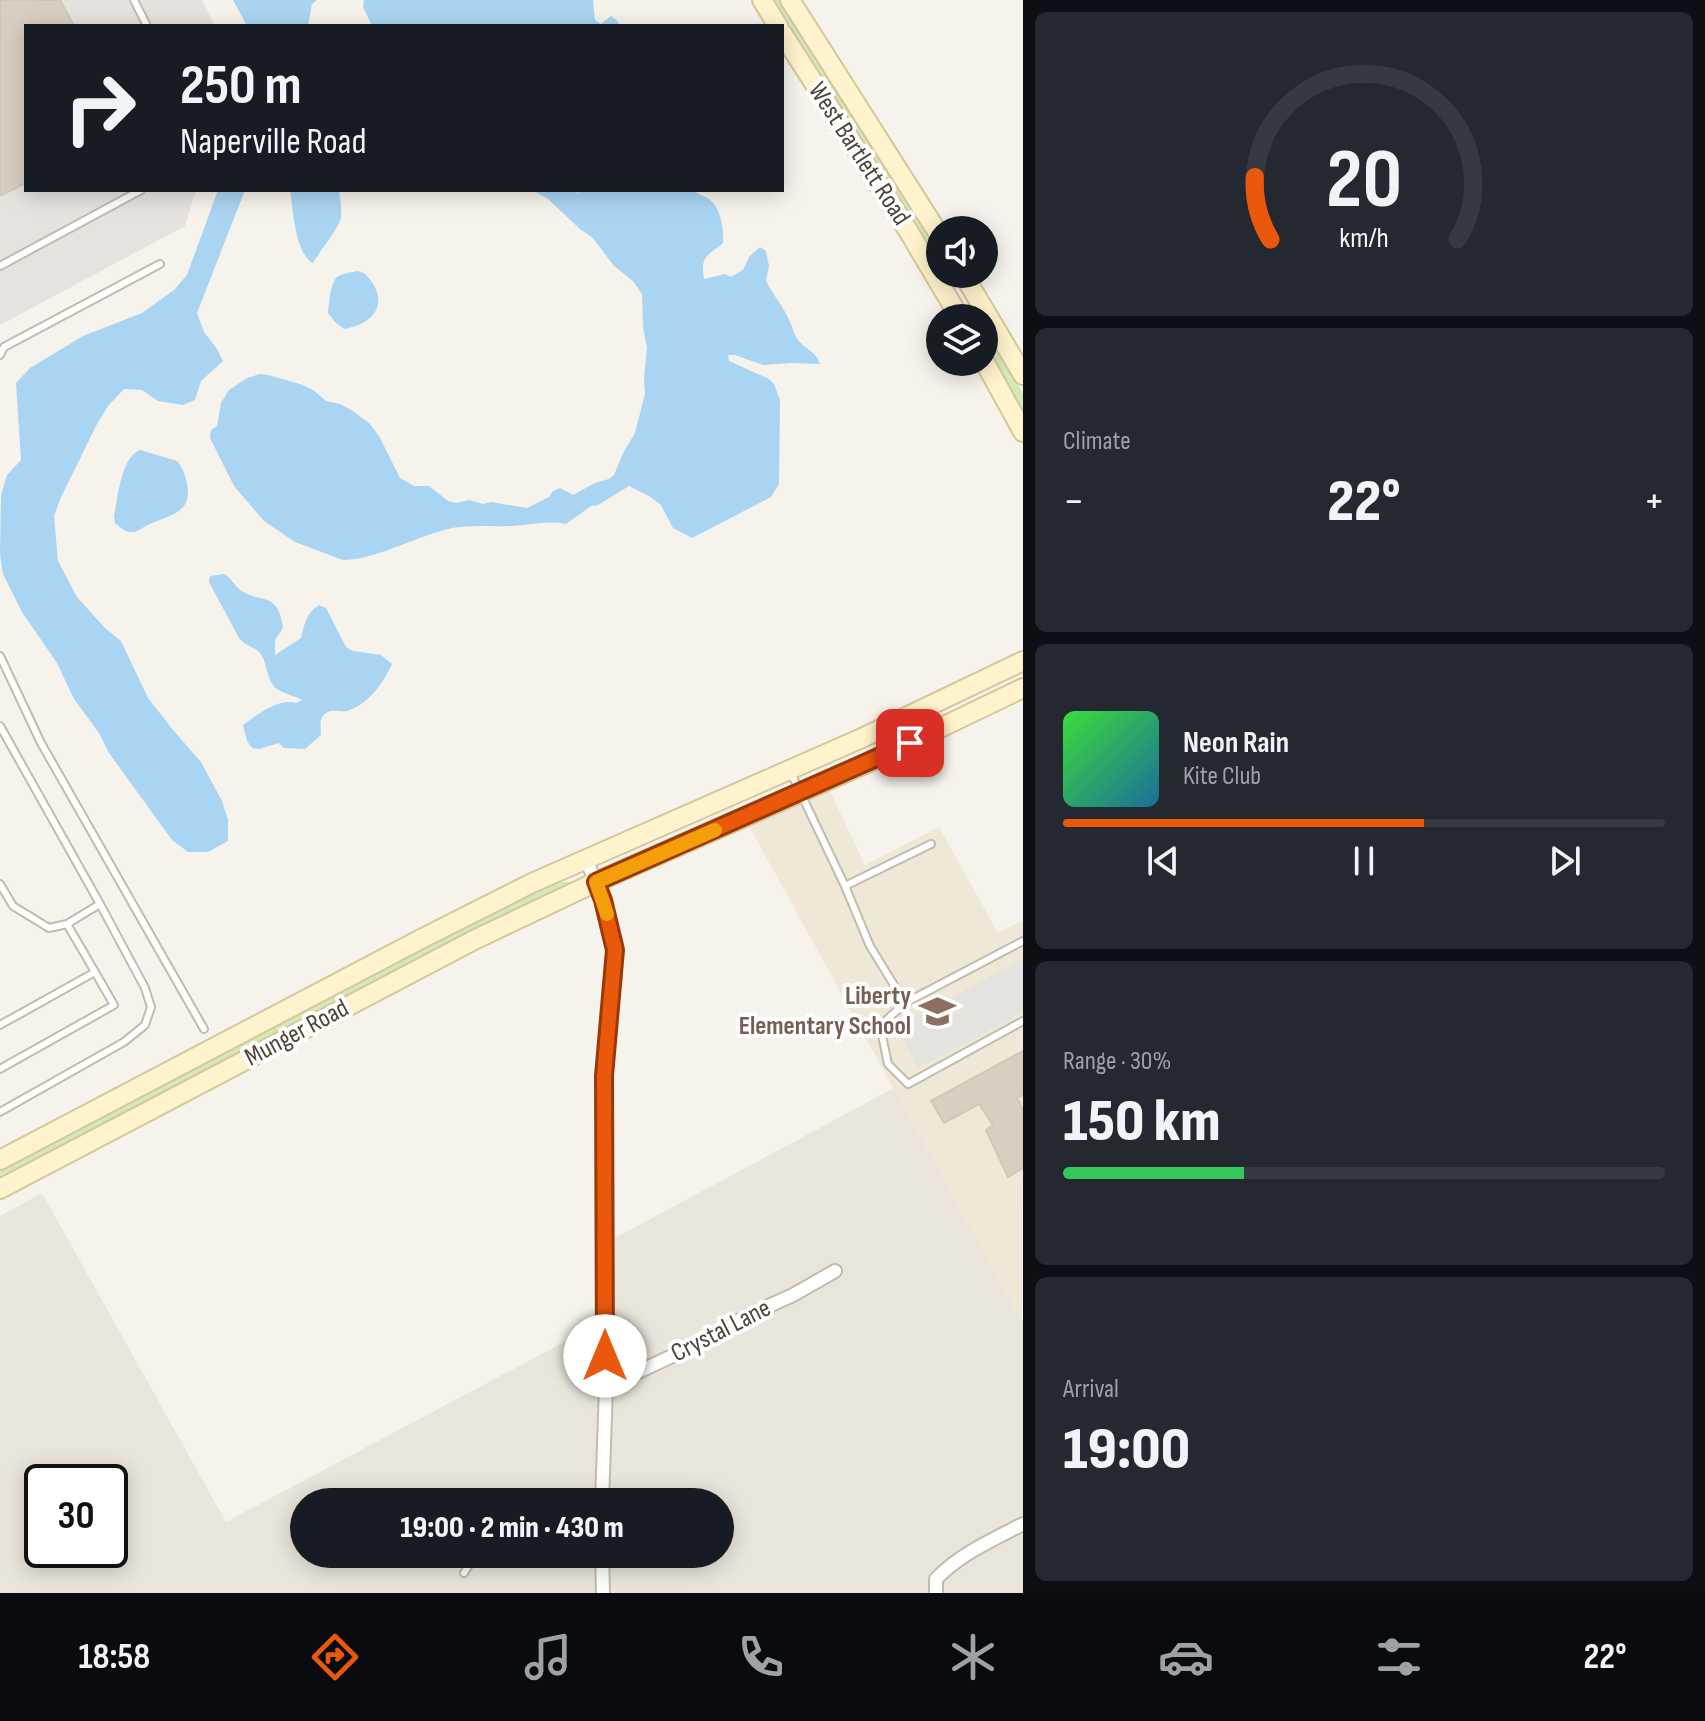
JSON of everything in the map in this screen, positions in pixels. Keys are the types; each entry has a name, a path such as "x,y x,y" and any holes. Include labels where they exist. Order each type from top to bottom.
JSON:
{"street":[{"path":"762,0 777,24"},
{"name":"West Bartlett Road","path":"790,0 927,216"},
{"name":"West Bartlett Road","path":"784,36 952,304"},
{"path":"971,288 1023,375"},
{"path":"992,376 1023,432"},
{"name":"Munger Road","path":"0,1160 421,939 586,859 790,770 1023,661"},
{"name":"Munger Road","path":"0,1189 499,928 863,765 1023,688"},
{"path":"586,859 603,900 615,950 604,1076 606,1387 602,1488"},
{"name":"Crystal Lane","path":"606,1387 685,1350 835,1271"},
{"path":"936,1593 936,1579 961,1557 1023,1524"},
{"path":"602,1568 603,1593"}],"lane":[{"path":"134,0 146,24"},
{"path":"0,266 137,192"},
{"path":"0,355 4,347 160,264"},
{"path":"0,656 41,743 204,1029"},
{"path":"0,726 100,904 145,988 151,1007 145,1025 124,1042 0,1112"},
{"path":"790,770 870,946 905,1003"},
{"path":"845,886 931,844"},
{"path":"0,884 13,906 49,928 67,924 100,904"},
{"path":"0,1069 114,1005 67,924"},
{"path":"1023,941 905,1003 880,1026 888,1064 908,1084 1023,1021"},
{"path":"0,1025 95,972"},
{"path":"464,1573 467,1568"}],"shaded area":[{"path":"0,0 202,0 214,24 24,24 24,192 195,192 185,226 0,325"},
{"name":"Liberty Elementary School","path":"829,789 865,865 939,827 998,933 1023,920 1022,1322 748,824"},
{"path":"1023,959 1023,1012 918,1068 896,1026"},
{"path":"894,1088 1023,1321 1023,1593 0,1593 0,1216 42,1193 226,1522 615,1315 615,1238"}],"green space":[{"path":"771,0 780,0 926,230 926,245"},
{"path":"998,350 1023,393 1023,411 998,369"},
{"path":"562,882 570,882 571,885 0,1180 0,1170 464,926"}],"water":[{"path":"233,0 317,0 312,4 308,24 246,24"},
{"path":"364,0 593,0 595,20 601,24 371,24 363,7"},
{"path":"611,16 619,24 601,24"},
{"path":"217,192 244,192 197,313 204,332 223,361 201,381 195,400 183,405 158,401 142,390 124,389 97,424 54,516 58,561 77,597 121,641 148,698 201,762 222,801 228,820 228,841 208,852 188,852 172,840 109,753 99,733 74,699 57,663 22,612 3,574 0,554 1,495 7,475 21,460 16,383 30,368 83,336 142,313 174,290 187,275"},
{"path":"290,192 339,192 340,221 313,263 302,250"},
{"path":"536,192 697,192 714,204 723,232 723,243 704,260 704,279 725,274 731,277 743,270 749,257 760,247 766,251 769,266 766,281 797,338 820,364 763,365 728,355 729,361 769,379 780,400 779,484 771,497 692,538 673,528 661,505 629,486 591,506 566,524 452,528 367,556 343,560 295,542 264,521 234,486 210,438 211,430 217,426 221,403 229,390 247,378 260,374 300,384 326,401 353,411 370,424 379,436 400,478 414,486 429,486 448,501 469,500 527,508 560,488 573,495 614,475 635,433 645,394 647,348 642,294 633,281 614,266 593,238"},
{"path":"357,271 364,273 377,291 377,308 366,321 344,329 328,313 331,290 336,278"},
{"path":"140,450 177,461 185,475 188,494 183,508 177,512 138,531 129,532 115,523 114,516 124,469"},
{"path":"224,574 245,593 277,607 283,628 275,640 275,655 301,638 309,615 319,605 326,608 346,647 381,655 392,664 369,698 347,711 326,713 321,720 321,735 305,749 284,748 279,743 259,749 252,748 247,741 243,725 275,705 302,700 273,686 260,653 239,638 209,582 210,576"}],"building":[{"path":"0,0 60,0 73,24 24,24 24,184 0,196"},
{"path":"1023,1051 1023,1095 1017,1098 1023,1109 1023,1168 1008,1177 986,1130 993,1125 979,1104 944,1123 931,1101"}],"slow traffic":[{"path":"607,914 596,882 715,830"}],"place":[{"name":"Liberty Elementary School","path":"937,1011"}],"route":[{"path":"605,1356 604,1076 615,950 596,882 910,743"}]}
